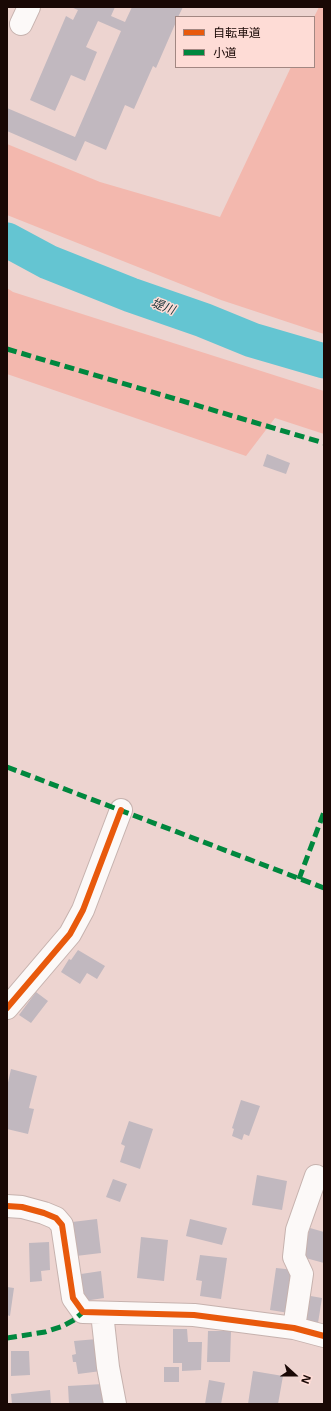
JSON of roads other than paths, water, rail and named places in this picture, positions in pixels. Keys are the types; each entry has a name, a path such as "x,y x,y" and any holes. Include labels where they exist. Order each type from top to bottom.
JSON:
{"street":[{"path":"7,1008 70,934 83,910 121,810"},
{"path":"294,1328 302,1274 294,1257 297,1230 316,1176"},
{"path":"7,1206 44,1213 56,1218 62,1225 73,1298 82,1312 194,1315 294,1328 324,1336"},
{"path":"102,1313 108,1367 115,1404"}],"waterway":[{"name":"堤川","path":"7,240 48,262 131,295 203,320 252,340 324,361"}]}
